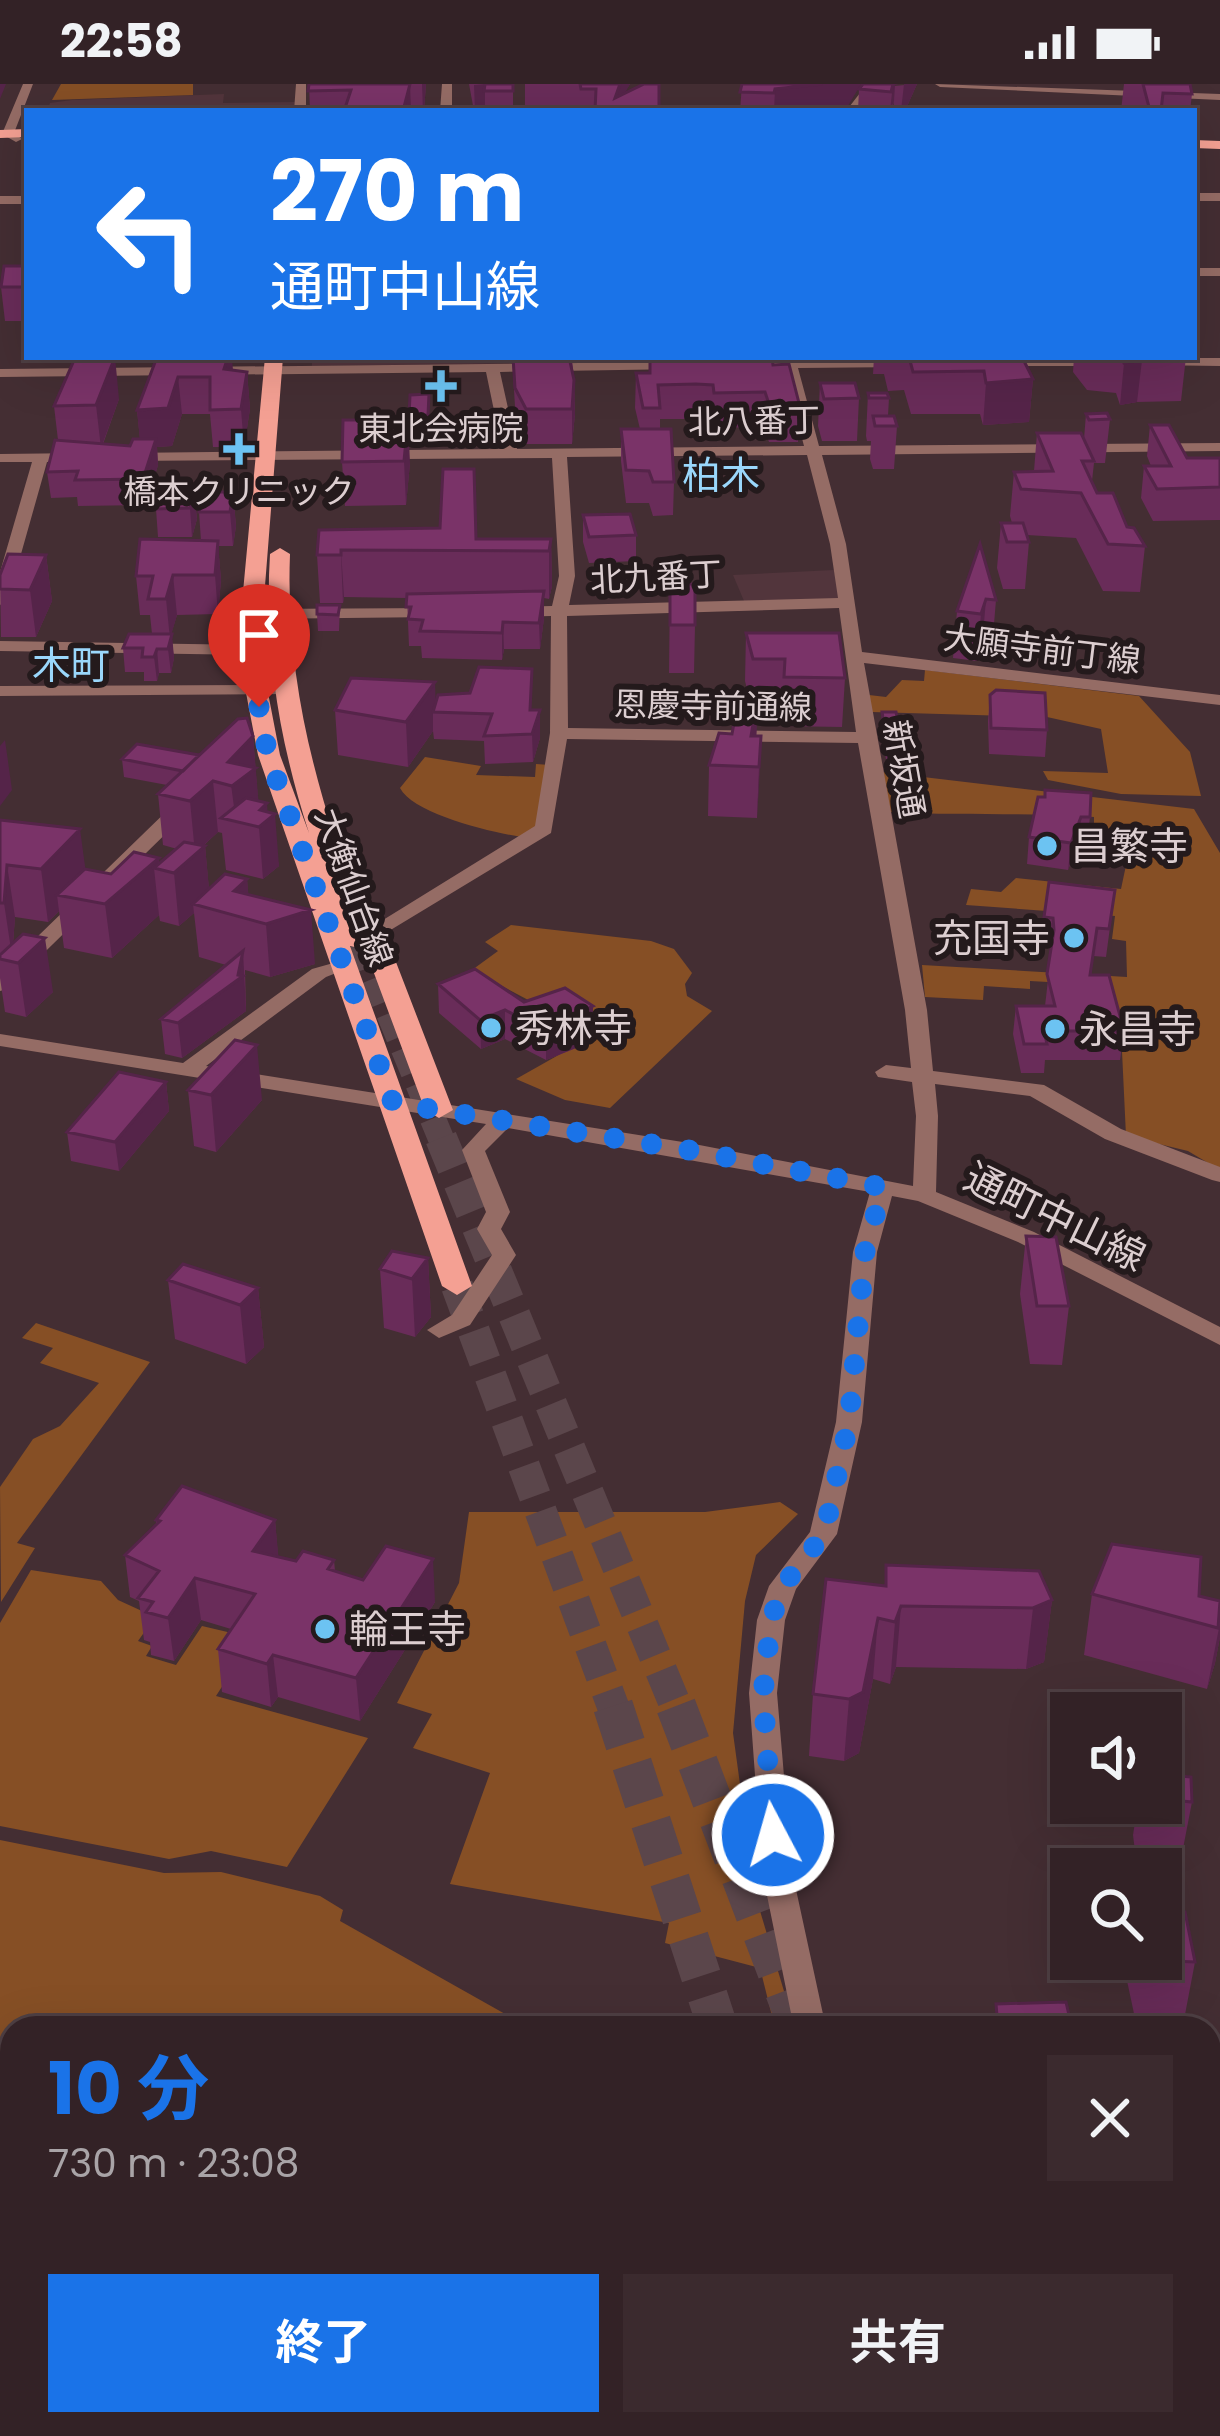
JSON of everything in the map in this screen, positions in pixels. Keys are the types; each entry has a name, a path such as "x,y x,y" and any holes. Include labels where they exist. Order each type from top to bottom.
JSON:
{"main road":[{"name":"大衡仙台線","path":"284,364 277,456 252,614 260,756 344,966 457,1286"},
{"name":"大衡仙台線","path":"277,456 285,485"},
{"path":"282,527 277,585 286,700 366,938 440,1110"}],"street":[{"path":"16,135 28,84"},
{"path":"854,108 873,84"},
{"path":"940,84 1220,97"},
{"path":"1194,95 1220,108"},
{"name":"新坂通","path":"789,361 836,535 866,738 916,1010 928,1138 924,1195"},
{"path":"983,363 1118,362"},
{"path":"1142,362 1220,362"},
{"path":"722,365 918,363"},
{"path":"0,374 284,364 699,365"},
{"path":"492,368 510,453"},
{"name":"北八番丁","path":"0,458 1220,447"},
{"path":"366,938 544,829 560,733 559,612 567,576 560,453"},
{"path":"0,599 41,458"},
{"name":"北九番丁","path":"493,612 847,603"},
{"path":"252,614 447,612"},
{"path":"0,646 252,650"},
{"name":"大願寺前丁線","path":"857,657 1220,700"},
{"path":"0,691 256,690 286,700"},
{"name":"恩慶寺前通線","path":"560,733 866,738"},
{"path":"0,985 197,793"},
{"path":"188,1069 319,973 344,966"},
{"name":"通町中山線","path":"0,1040 503,1120 924,1195 1026,1237 1220,1337"},
{"path":"886,1072 1036,1090 1113,1134 1220,1175"},
{"path":"439,1330 461,1320 504,1255 489,1229 498,1212 473,1150 503,1120"},
{"path":"807,2016 777,1870 763,1694 771,1620 783,1586 824,1534 849,1422 865,1252 883,1187"}],"shaded area":[{"path":"61,84 193,84 193,95 52,100"},
{"path":"224,94 223,103 295,102 294,108 48,108 50,103"},
{"path":"312,360 781,360 312,366"},
{"path":"834,570 841,601 744,601 733,575"},
{"path":"925,670 1139,696 1190,752 1201,796 1121,794 1048,780 1043,771 1108,773 1101,729 1047,717 872,712 869,695 886,697 902,680 924,681"},
{"path":"425,757 481,766 476,775 535,777 536,764 550,765 539,827 528,838 514,836 422,807 400,788"},
{"path":"881,772 1194,809 1220,853 1220,1170 1188,1151 1126,1136 1121,1030 1102,985 1030,981 1030,989 984,986 983,1000 925,997 922,965 1127,977 1126,941 1112,939 1115,916 966,905 971,889 1001,892 1016,878 1121,889 1133,832 1094,827 1094,817 890,812"},
{"path":"511,925 651,941 674,949 692,973 685,984 687,996 712,1011 610,1108 565,1100 516,1079 594,1035 472,970 498,951 485,942"},
{"path":"36,1323 150,1362 17,1543 35,1548 1,1602 0,1487 33,1439 60,1426 99,1383 40,1363 53,1348 22,1338"},
{"path":"780,1502 798,1514 756,1555 745,1601 733,1733 755,1894 791,2016 772,2016 760,1968 665,1943 669,1923 450,1884 490,1773 413,1748 432,1714 397,1703 459,1583 469,1512 705,1512"},
{"path":"31,1570 101,1581 118,1600 155,1617 138,1641 152,1646 146,1656 176,1665 202,1626 253,1638 216,1696 368,1738 287,1867 211,1851 169,1859 0,1826 0,1623"},
{"path":"0,1840 164,1873 221,1872 320,1896 343,1910 340,1921 509,2016 0,2016"}],"building":[{"path":"309,84 410,84 404,108 345,108 351,90 308,91"},
{"path":"485,84 513,84 513,91 484,91"},
{"path":"580,84 620,84 615,98 644,84 659,84 659,108 595,108 596,89 581,89"},
{"path":"742,84 822,84 775,89 774,93 740,92"},
{"path":"863,84 893,84 891,92 859,89"},
{"path":"1143,84 1190,84 1192,94 1163,93 1161,108 1149,108"},
{"path":"4,266 24,266 24,287 1,287"},
{"path":"74,360 114,360 96,405 54,406"},
{"path":"156,360 227,360 224,369 247,372 241,409 210,410 210,377 178,377 168,408 137,410"},
{"path":"513,360 570,360 572,409 526,409 515,388"},
{"path":"650,360 772,360 773,365 789,364 800,407 770,407 765,392 714,393 713,385 696,384 658,385 660,408 643,408 636,373 650,373"},
{"path":"910,360 1024,360 1033,379 986,383 984,371 913,372"},
{"path":"820,383 855,383 859,398 824,399"},
{"path":"868,393 887,393 889,398 869,398"},
{"path":"429,394 428,415 409,416 410,395"},
{"path":"1107,413 1110,419 1089,420 1086,414"},
{"path":"873,416 894,416 897,426 875,426"},
{"path":"343,420 408,420 404,461 342,462"},
{"path":"1150,425 1169,425 1187,458 1220,458 1220,487 1157,489 1144,466 1171,466"},
{"path":"621,429 671,429 674,482 653,482 649,471 626,470"},
{"path":"1037,433 1081,433 1094,461 1082,461 1097,493 1113,493 1127,527 1134,528 1145,546 1108,544 1081,493 1021,489 1014,472 1053,471"},
{"path":"133,439 156,439 143,479 75,480 78,471 47,472 55,440 130,446"},
{"path":"443,469 474,469 476,539 551,539 549,551 341,550 341,555 317,555 319,530 440,528"},
{"path":"161,491 194,491 190,508 156,509"},
{"path":"202,492 233,492 230,512 199,512"},
{"path":"630,514 636,535 589,537 583,515"},
{"path":"1001,523 1023,523 1029,542 1007,542"},
{"path":"140,539 218,541 215,575 173,575 166,599 148,599 153,576 136,576"},
{"path":"980,544 996,600 986,599 981,614 957,611"},
{"path":"8,554 46,555 30,590 0,589"},
{"path":"670,584 695,584 695,625 670,625"},
{"path":"544,591 539,623 503,622 502,633 420,631 423,620 408,619 411,607 406,607 407,594"},
{"path":"317,605 340,605 338,615 317,614"},
{"path":"746,633 839,633 845,678 784,677 785,659 753,659"},
{"path":"129,634 172,634 168,649 142,657 143,648 123,648"},
{"path":"479,667 532,669 530,710 540,710 532,734 484,736 492,714 433,712 438,695 470,693"},
{"path":"351,678 435,682 406,722 335,710"},
{"path":"996,690 1045,693 1047,730 991,728 990,695"},
{"path":"739,696 758,697 751,736 761,736 759,767 709,765 719,733 732,734"},
{"path":"882,712 896,712 902,747 888,747"},
{"path":"247,718 253,736 228,762 256,768 232,786 213,781 190,801 158,794 238,719"},
{"path":"137,744 199,755 183,771 122,759"},
{"path":"1045,790 1091,793 1090,817 1081,817 1071,843 1029,837 1038,797 1045,797"},
{"path":"246,798 267,803 260,810 275,814 259,827 221,818"},
{"path":"0,820 80,829 41,869 7,865 4,903 0,903"},
{"path":"184,842 205,846 174,873 154,868"},
{"path":"134,852 159,858 105,904 57,895 85,869 111,874"},
{"path":"225,874 247,879 234,891 311,910 266,924 193,904"},
{"path":"1049,882 1115,890 1109,929 1097,928 1090,975 1109,975 1124,1031 1044,1031 1047,1044 1024,1044 1016,1006 1055,1006 1047,974 1053,918 1044,917"},
{"path":"23,934 45,938 18,963 0,959 0,955"},
{"path":"243,951 238,975 243,976 178,1023 161,1019"},
{"path":"475,969 524,1002 565,988 593,1006 546,1031 505,1010 480,1020 438,984"},
{"path":"235,1040 257,1045 211,1095 188,1090"},
{"path":"119,1072 166,1082 115,1142 67,1132"},
{"path":"1026,1236 1056,1237 1069,1306 1037,1306"},
{"path":"392,1251 428,1258 412,1279 380,1269"},
{"path":"183,1264 258,1288 240,1305 168,1280"},
{"path":"182,1486 275,1520 253,1551 296,1561 303,1551 334,1560 328,1569 363,1580 386,1546 433,1559 356,1678 273,1655 267,1664 218,1649 255,1594 195,1578 168,1618 146,1612 153,1602 138,1598 159,1571 125,1555 160,1521 156,1520"},
{"path":"1112,1544 1201,1557 1199,1596 1220,1601 1218,1628 1092,1594"},
{"path":"886,1565 1039,1571 1052,1600 1033,1608 901,1606 895,1622 878,1618 863,1692 849,1699 813,1694 826,1579 886,1586"},
{"path":"1182,1776 1191,1777 1192,1802 1182,1801"},
{"path":"1185,1912 1195,1962 1182,1961"},
{"path":"1066,2002 1069,2016 997,2016 996,2004"}],"tunnel":[{"path":"360,943 442,1141"},
{"path":"441,1138 677,1709"},
{"path":"457,1286 614,1709"},
{"path":"676,1706 794,2016"},
{"path":"614,1709 714,2016"}],"place":[{"name":"東北会病院","path":"441,386"},
{"name":"橋本クリニック","path":"239,449"},
{"name":"昌繁寺","path":"1047,846"},
{"name":"充国寺","path":"1074,938"},
{"name":"秀林寺","path":"491,1028"},
{"name":"永昌寺","path":"1055,1029"},
{"name":"輪王寺","path":"325,1629"}],"district":[{"name":"柏木","path":"721,475"},
{"name":"木町","path":"71,665"}],"route":[{"path":"259,707 268,755 393,1103 689,1150 883,1187 865,1252 849,1422 824,1534 783,1586 766,1649 763,1694 773,1835"}]}
